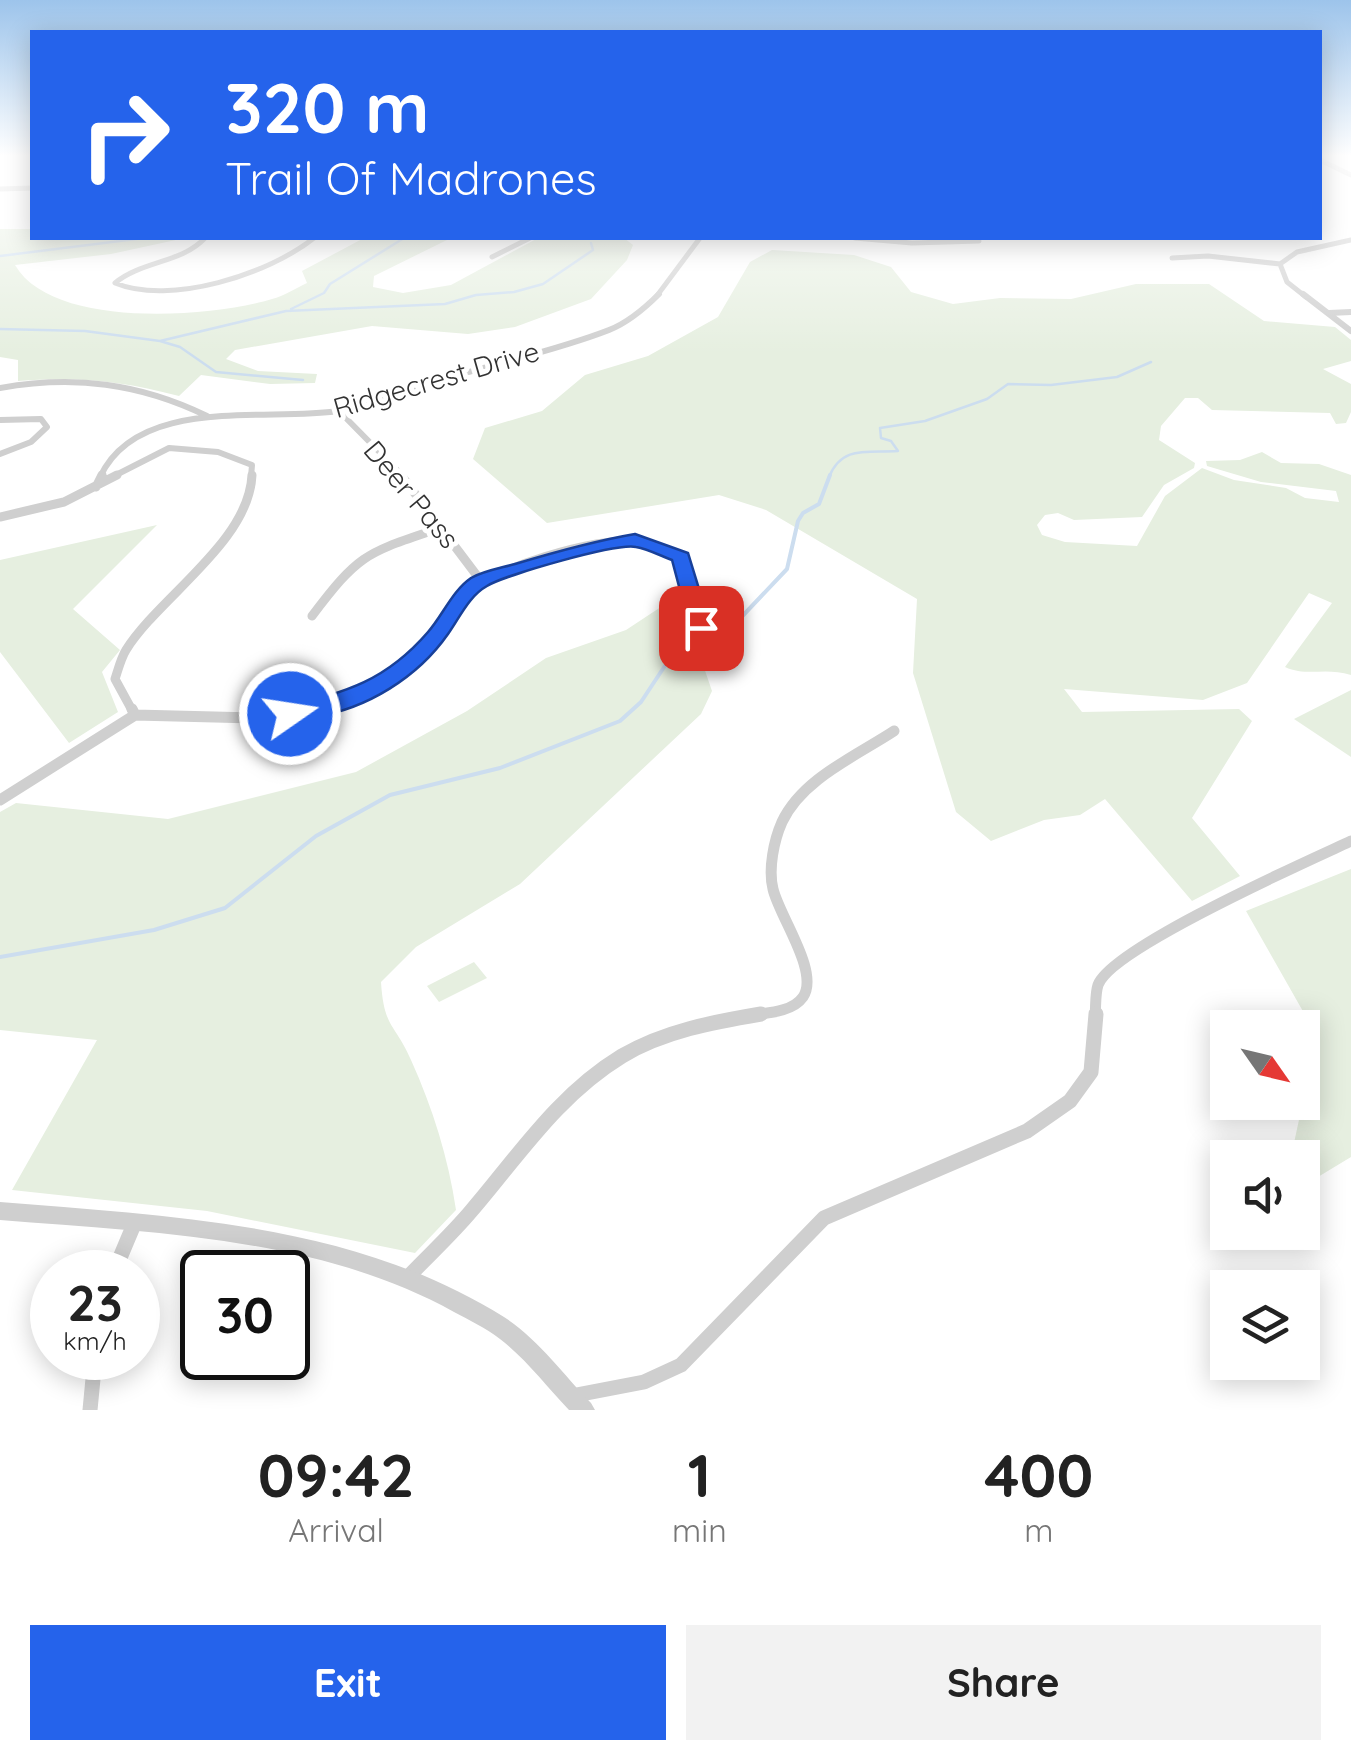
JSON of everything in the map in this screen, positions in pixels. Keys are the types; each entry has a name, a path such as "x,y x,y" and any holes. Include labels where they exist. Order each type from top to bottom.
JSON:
{"street":[{"path":"203,240 195,248 140,264 115,282 141,292 191,285 278,262 311,240"},
{"path":"492,256 526,240"},
{"name":"Ridgecrest Drive","path":"96,487 94,482 107,462 137,438 208,416 338,411 612,329 652,305 699,240"},
{"path":"884,240 979,241"},
{"path":"1309,240 1320,245"},
{"path":"1172,258 1208,256 1280,264 1297,252 1351,240"},
{"path":"1280,264 1287,282 1351,331"},
{"path":"1328,313 1351,312"},
{"path":"0,388 51,380 104,382 158,393 208,416"},
{"name":"Deer Pass","path":"338,411 416,490 481,580"},
{"path":"0,420 41,420 47,426 31,442 0,454"},
{"path":"0,517 64,502 168,448 218,452 248,462 254,469 251,486 226,538 126,650 115,679 135,716"},
{"path":"312,616 349,567 369,552 444,527"},
{"path":"0,800 135,716 232,721 318,710 366,692 406,669 438,634 466,593 481,580 551,557 635,540 681,557 711,665"},
{"path":"408,1277 470,1212 550,1112 624,1055 698,1024 784,1010 803,997 809,976 788,931 770,871 781,824 799,794 894,731"},
{"path":"0,1211 264,1238 408,1277 500,1326 577,1403 644,1382 681,1364 703,1346 824,1218 1027,1131 1050,1117 1077,1092 1095,1064 1098,984 1116,962 1351,840"},
{"path":"123,1250 135,1222"},
{"path":"90,1410 93,1380"}],"green space":[{"path":"0,229 30,229 30,240 176,240 111,254 15,265 34,286 62,300 134,313 210,311 276,298 307,283 302,271 360,240 447,240 374,276 373,287 403,293 451,285 534,240 627,240 633,245 627,260 591,299 515,327 468,334 372,326 235,350 226,359 258,371 317,374 315,383 270,384 201,375 179,396 99,381 18,381 18,360 0,357"},
{"path":"772,250 854,255 891,267 911,292 953,304 1000,298 1071,299 1136,284 1209,284 1264,321 1335,327 1351,340 1351,361 1323,369 1351,384 1351,412 1346,423 1336,424 1330,413 1212,410 1198,398 1185,398 1161,426 1159,440 1195,463 1194,468 1164,485 1142,517 1074,520 1058,513 1045,515 1037,525 1042,535 1065,542 1137,546 1165,496 1202,468 1234,480 1286,488 1305,498 1339,502 1336,491 1261,482 1207,466 1206,461 1240,460 1262,452 1281,463 1319,464 1351,475 1351,675 1285,667 1332,603 1309,593 1247,683 1203,700 1064,689 1082,712 1239,709 1252,721 1192,818 1240,876 1192,901 1105,799 1080,815 1044,820 991,841 956,812 913,673 917,599 766,510 719,495 547,523 473,459 485,428 542,411 585,375 648,356 718,317 750,262"},
{"path":"157,525 73,609 120,650 102,672 118,712 69,743 0,652 0,560"},
{"path":"679,595 712,691 701,714 520,884 416,947 381,982 388,1018 411,1060 433,1115 456,1210 415,1253 207,1211 12,1190 97,1040 0,1030 0,812 16,803 168,819 356,772 467,711 546,658 626,630"},
{"path":"1351,690 1351,757 1294,719"},
{"path":"1351,869 1351,1157 1320,1176 1320,1140 1295,1140 1299,1120 1320,1120 1320,1010 1302,1010 1246,911"},
{"path":"474,962 487,978 439,1002 427,986"}],"waterway":[{"path":"0,256 128,240"},
{"path":"291,309 324,293 330,284 401,240"},
{"path":"160,341 286,311 445,304 476,295 514,292 543,284 593,250 591,243"},
{"path":"0,329 85,331 160,341"},
{"path":"160,341 180,347 216,372 303,380"},
{"path":"830,475 848,455 898,451 891,441 881,438 880,428 925,421 987,399 1008,384 1051,385 1117,377 1151,362"},
{"path":"715,645 787,569 798,521 803,513 819,504 830,475"},
{"path":"0,957 154,930 225,908 316,836 390,795 500,768 620,721 641,702 674,652 697,649"}],"route":[{"path":"290,714 318,710 366,692 406,669 438,634 452,609 481,580 588,548 635,540 681,557 701,628"}]}
